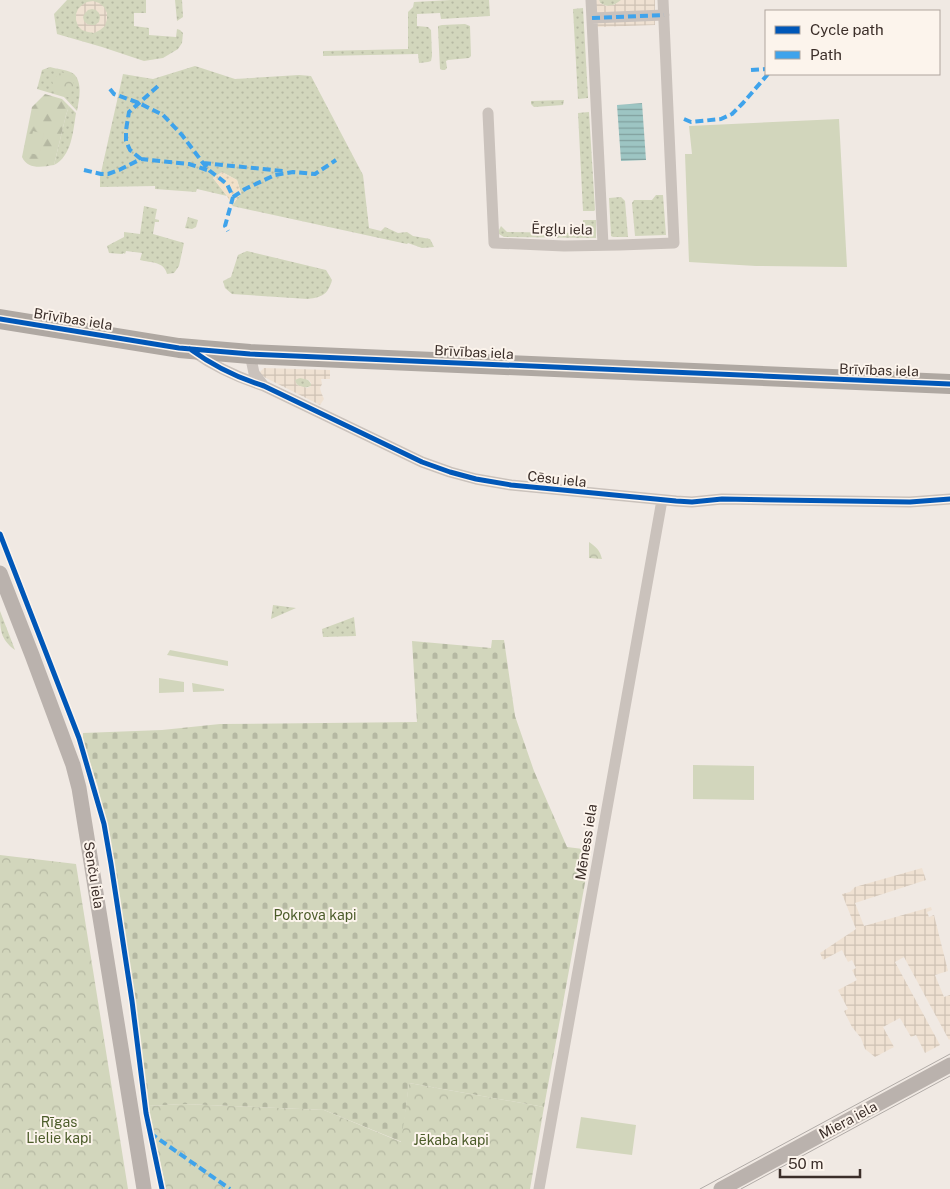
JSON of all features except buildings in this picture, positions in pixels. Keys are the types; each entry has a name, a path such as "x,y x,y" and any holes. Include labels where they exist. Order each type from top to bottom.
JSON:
{"highway":[{"name":"Brīvības iela","path":"0,319 190,349 250,354 950,384"}],"main road":[{"name":"Senču iela","path":"0,573 73,765 79,788 144,1189"},
{"name":"Miera iela","path":"721,1189 950,1065"}],"street":[{"name":"Ērgļu iela","path":"488,113 494,242 564,246 603,245 591,0"},
{"path":"603,245 674,243 663,0"},
{"path":"592,18 664,14"},
{"name":"Cēsu iela","path":"190,349 215,365 248,381 264,386 422,462 476,479 511,485 692,502 722,499 910,502 950,498"},
{"path":"250,354 254,373 264,386"},
{"name":"Mēness iela","path":"539,1189 662,500"}],"green space":[{"path":"67,0 146,0 146,13 134,13 134,26 149,28 149,35 176,37 177,29 180,30 183,33 182,43 178,49 163,58 144,61 57,34 54,14"},
{"path":"175,0 182,0 183,17 177,21"},
{"path":"489,0 490,16 441,19 440,13 417,14 417,26 428,27 431,30 431,61 419,63 418,54 323,56 323,51 408,49 408,12 413,7 414,2"},
{"path":"599,0 621,1 606,6 600,3"},
{"path":"583,8 588,98 578,99 573,9"},
{"path":"465,24 470,26 471,56 469,58 448,60 446,61 447,68 445,70 440,69 438,26"},
{"path":"195,66 235,79 311,76 363,175 369,228 381,231 385,227 398,233 407,232 413,236 430,239 434,247 422,248 408,243 232,206 241,193 237,180 222,172 213,178 227,196 197,189 196,192 155,189 155,186 100,187 100,177 123,74 153,79"},
{"path":"50,67 74,74 77,78 80,92 77,111 64,97 37,89 42,70"},
{"path":"61,72 75,77 70,98 56,92 52,81"},
{"path":"45,94 62,99 69,106 54,165 36,167 28,164 22,157 32,107"},
{"path":"564,100 563,105 534,107 531,104 531,101"},
{"path":"69,106 76,113 71,142 65,156 54,165 66,115"},
{"path":"589,112 595,210 583,211 578,113"},
{"path":"839,119 847,267 756,266 689,262 685,154 692,154 689,126"},
{"path":"33,131 44,134 39,155 28,153"},
{"path":"656,195 663,195 666,235 635,236 632,203 634,200 652,200"},
{"path":"621,197 625,201 628,237 613,237 611,236 609,198"},
{"path":"144,206 157,209 155,219 159,220 159,222 155,222 153,234 184,243 179,266 174,273 167,274 160,265 140,260 142,253 126,251 125,254 109,253 107,246 124,237 124,232 140,234"},
{"path":"188,217 198,220 196,227 192,229 185,228"},
{"path":"583,220 596,220 596,238 504,237 499,234 501,226 507,232 583,233"},
{"path":"247,251 326,270 332,280 327,292 318,297 308,299 232,294 225,288 223,281 231,277 238,255"},
{"path":"298,378 307,379 311,386 297,385 294,381"},
{"path":"589,542 597,549 602,559 589,558"},
{"path":"273,605 296,608 271,619"},
{"path":"0,611 15,650 6,642 2,633"},
{"path":"354,617 356,636 323,637 322,629"},
{"name":"Pokrova kapi","path":"492,640 504,640 515,716 534,771 567,847 591,850 544,1107 409,1083 402,1142 324,1110 183,1104 148,1106 107,835 98,787 83,742 83,733 162,730 220,724 417,722 412,641 491,648"},
{"path":"170,650 228,661 228,666 167,655"},
{"path":"159,678 184,682 184,692 159,693"},
{"path":"192,683 224,689 224,691 193,692"},
{"path":"693,765 754,766 754,800 693,799"},
{"name":"Rīgas Lielie kapi","path":"0,855 76,864 128,1189 0,1189"},
{"name":"Jēkaba kapi","path":"409,1083 544,1107 530,1189 166,1189 148,1106 183,1104 324,1110 401,1142"},
{"path":"581,1117 636,1125 632,1155 576,1148"}],"sand":[{"path":"222,172 237,180 241,193 232,206 213,178"}],"shaded area":[{"path":"595,0 599,0 600,3 606,6 614,5 621,0 655,0 655,25 597,27"},
{"path":"87,2 99,3 107,13 105,26 94,33 82,30 76,20 78,9","holes":["88,10 96,10 99,13 99,22 95,25 87,24 83,17 85,13"]},
{"path":"264,368 330,370 330,379 321,379 322,384 320,388 324,399 320,405 262,376 260,372","holes":["300,378 309,380 311,386 307,388 297,385 295,380"]},
{"path":"922,868 926,880 855,903 864,926 931,907 932,910 927,912 929,917 934,915 948,971 935,975 944,997 950,995 950,1039 904,957 895,962 940,1045 925,1053 916,1035 911,1037 900,1018 883,1027 894,1047 875,1057 865,1049 861,1038 852,1027 844,1011 848,1009 838,990 857,980 852,970 856,968 852,960 848,962 842,950 823,960 820,953 856,929 842,894 850,892 855,887"}],"water":[{"path":"642,103 646,160 621,161 617,105"}],"tram line":[{"path":"700,1189 950,1054"},
{"path":"741,1189 950,1076"}],"marked path":[{"path":"592,18 664,15"},
{"path":"751,70 765,69"},
{"path":"684,119 691,122 721,119 732,114 767,75"},
{"path":"141,159 130,150 126,141 129,112 158,86"},
{"path":"110,89 114,94 139,103 163,115 182,135 210,171 227,184 233,197 225,226 228,231"},
{"path":"84,170 108,174 141,159 189,164 207,170"},
{"path":"233,197 245,189 275,175 293,172 315,174 336,160"},
{"path":"203,163 283,171"},
{"path":"150,1133 230,1189"}],"cycle path":[{"path":"0,319 179,348 250,354 950,384"},
{"path":"190,349 226,371 264,386 422,462 476,479 511,485 692,502 722,499 910,502 950,499"},
{"path":"0,534 79,738 104,824 132,1001 146,1113 162,1189"}]}
